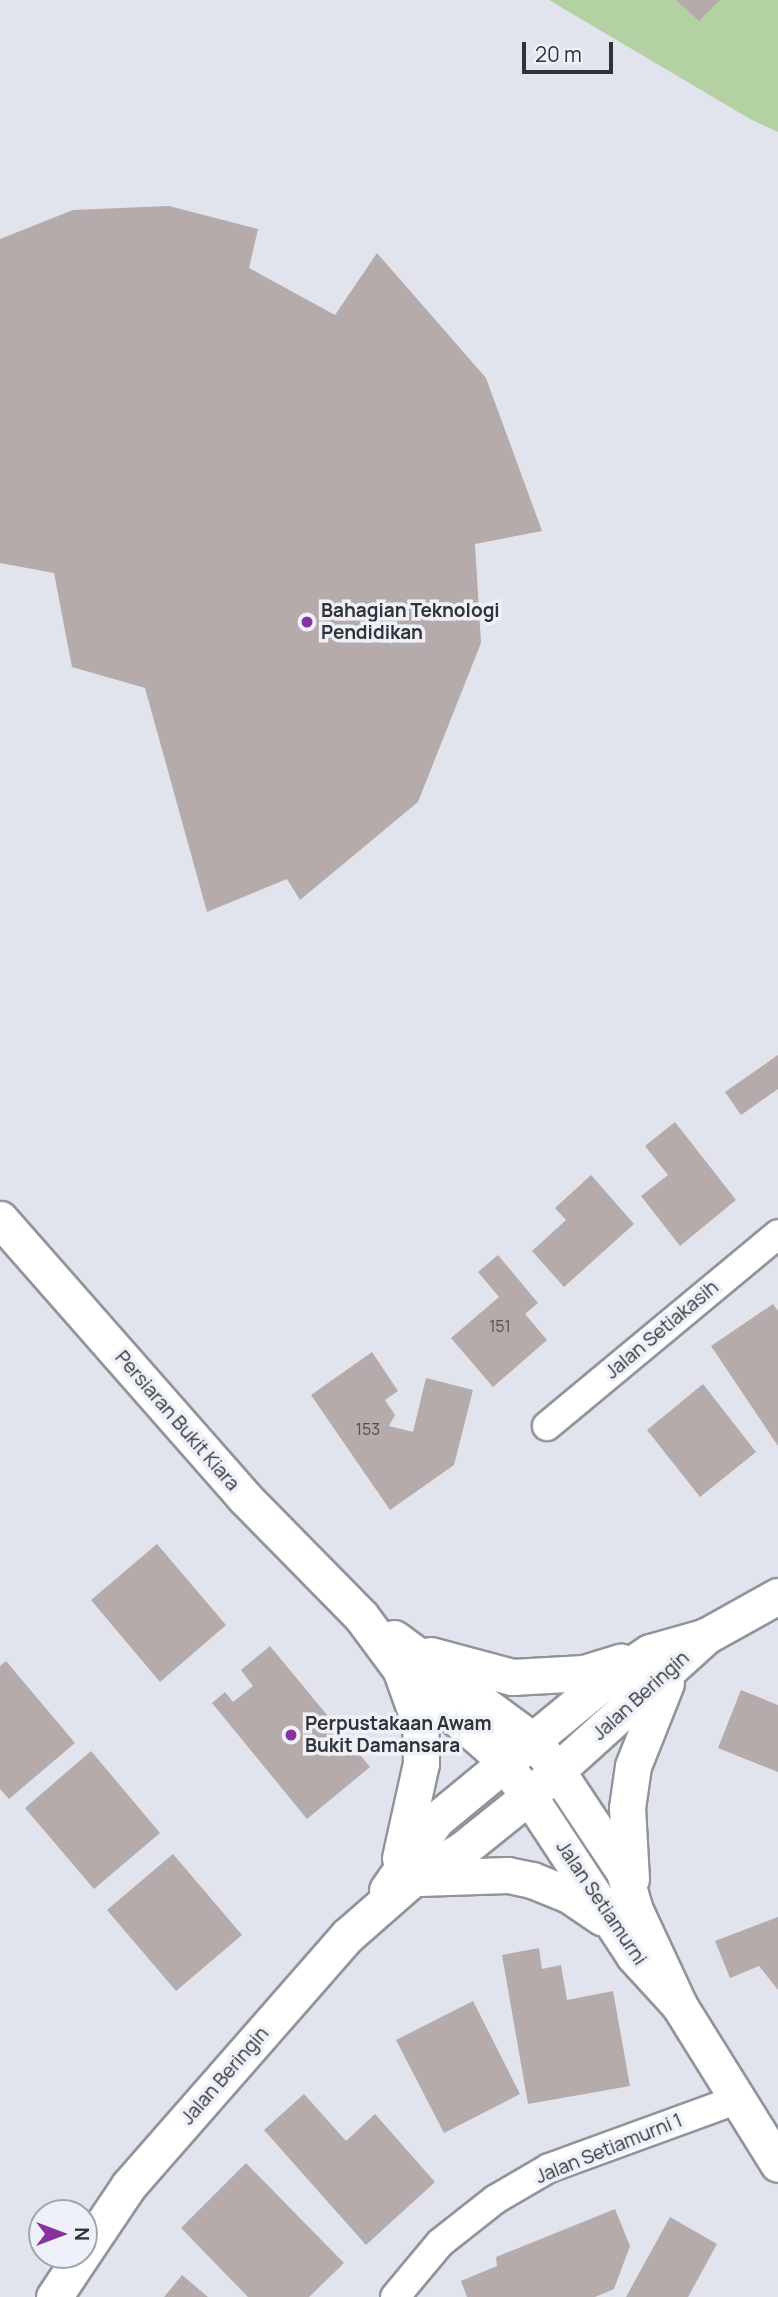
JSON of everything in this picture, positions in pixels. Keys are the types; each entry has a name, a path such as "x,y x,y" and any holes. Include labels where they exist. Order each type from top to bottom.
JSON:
{"street":[{"name":"Persiaran Bukit Kiara","path":"0,1219 244,1497 407,1660 505,1765"},
{"name":"Jalan Setiakasih","path":"547,1426 778,1234"},
{"name":"Jalan Beringin","path":"98,2232 129,2185 347,1936 377,1908 404,1875 436,1820 535,1742 600,1685 661,1661 778,1596"},
{"name":"Persiaran Bukit Kiara","path":"407,1660 535,1742"},
{"path":"407,1660 512,1677 584,1673 661,1661 633,1766 626,1808 622,1916 531,1880 508,1875 404,1875 421,1763 420,1724 407,1660"},
{"name":"Jalan Beringin","path":"404,1875 463,1849 529,1796 557,1771 661,1661"},
{"name":"Jalan Setiamurni","path":"535,1742 624,1872 622,1916"},
{"name":"Jalan Setiamurni","path":"505,1765 622,1916 778,2164"},
{"name":"Jalan Setiamurni 1","path":"396,2297 440,2243 496,2199 549,2168 739,2099"},
{"path":"419,2267 425,2297"},
{"name":"Jalan Beringin","path":"54,2297 73,2269"}],"green space":[{"path":"549,0 778,0 778,132 750,119"}],"building":[{"path":"676,0 720,0 699,21"},
{"path":"169,206 258,229 249,268 335,315 377,253 486,378 542,531 475,544 481,643 418,802 300,900 287,879 207,912 145,688 72,667 54,573 0,563 0,239 73,210"},
{"path":"778,1055 778,1089 741,1115 725,1092"},
{"path":"675,1122 736,1200 680,1246 641,1196 668,1175 645,1146"},
{"path":"591,1175 634,1224 564,1287 532,1251 566,1220 555,1208"},
{"path":"498,1255 538,1303 525,1314 547,1340 493,1387 451,1338 499,1297 478,1272"},
{"path":"773,1304 778,1311 778,1446 711,1346"},
{"path":"372,1352 398,1391 385,1400 395,1415 389,1426 413,1432 426,1378 473,1390 454,1465 390,1510 311,1395"},
{"path":"703,1384 756,1452 700,1497 647,1430"},
{"path":"157,1544 226,1625 160,1682 91,1600"},
{"name":"Perpustakaan Awam Bukit Damansara","path":"270,1646 370,1767 307,1819 212,1703 225,1692 233,1702 253,1686 241,1670"},
{"path":"6,1661 75,1743 9,1799 0,1789 0,1666"},
{"path":"741,1690 778,1705 778,1772 718,1748"},
{"path":"91,1751 160,1833 94,1889 25,1808"},
{"path":"173,1854 242,1935 176,1991 107,1910"},
{"path":"778,1917 778,1990 759,1966 730,1978 715,1941"},
{"path":"539,1948 542,1969 561,1965 567,2000 613,1991 630,2086 528,2104 502,1955"},
{"path":"473,2001 520,2094 444,2133 396,2040"},
{"path":"304,2094 346,2141 375,2114 435,2182 366,2245 264,2130"},
{"path":"246,2163 344,2263 309,2297 248,2297 181,2228"},
{"path":"615,2209 630,2246 614,2289 595,2297 467,2297 461,2281 497,2266 496,2257"},
{"path":"670,2217 717,2244 688,2297 626,2297"},
{"path":"182,2275 208,2297 164,2297"}],"place":[{"name":"Bahagian Teknologi Pendidikan","path":"307,622"},
{"name":"Perpustakaan Awam Bukit Damansara","path":"291,1735"}]}
